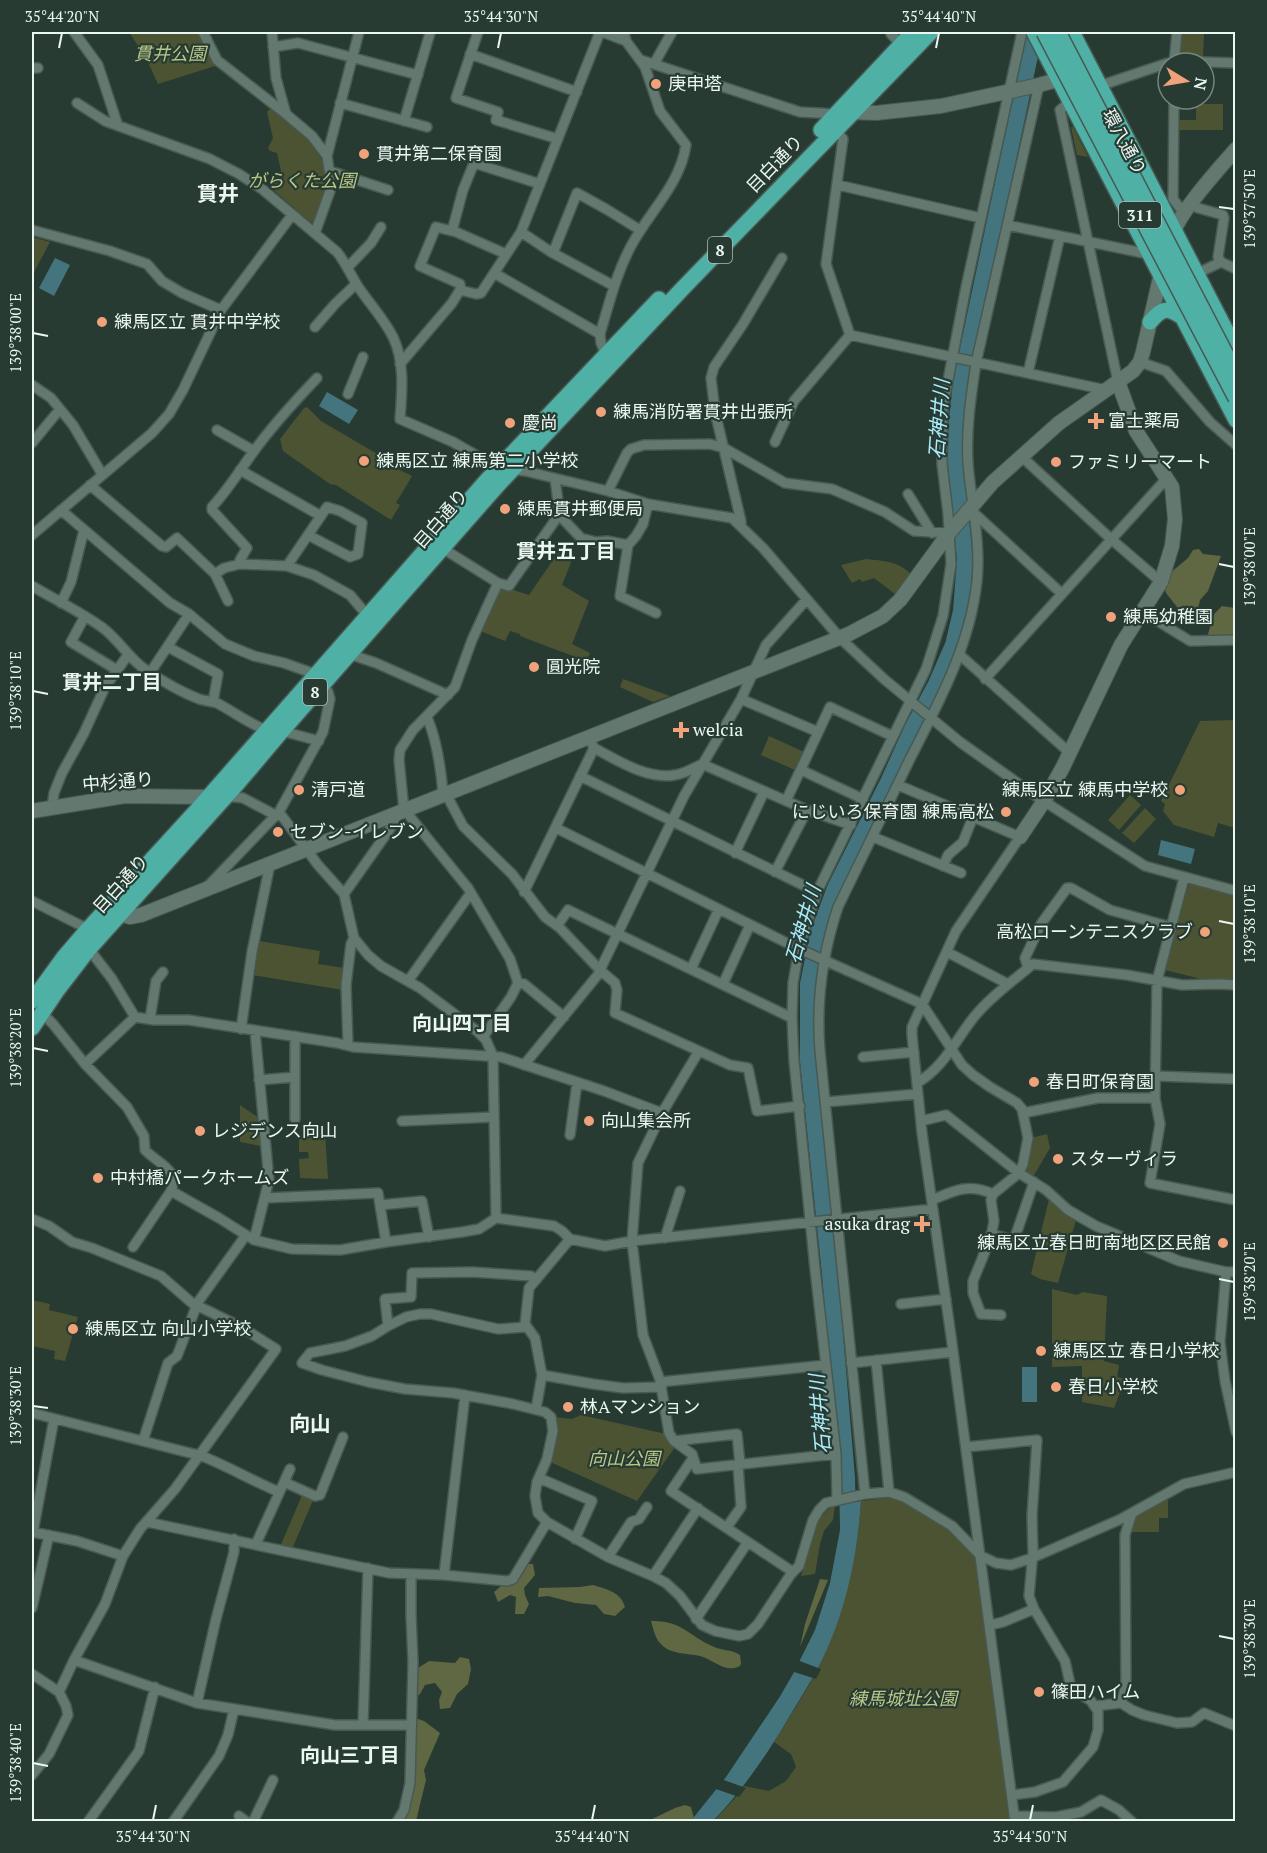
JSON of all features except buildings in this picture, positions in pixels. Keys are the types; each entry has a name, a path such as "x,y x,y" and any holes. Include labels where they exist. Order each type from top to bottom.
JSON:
{"main road":[{"name":"目白通り","path":"32,1028 42,1013 43,987 89,949 113,912 208,796 274,730 318,680 367,615 836,122 913,32"},
{"name":"目白通り","path":"318,680 350,654 442,548 505,469 606,355 836,122 853,111 931,32"},
{"name":"311","path":"1034,32 1236,420"},
{"name":"環八通り","path":"1044,32 1236,399"},
{"name":"環八通り","path":"1058,32 1236,374"},
{"path":"1045,55 1060,66 1067,64 1074,56 1073,34"},
{"path":"1073,34 1236,350"},
{"path":"1150,322 1158,313 1166,310 1182,317"},
{"name":"目白通り","path":"32,1001 88,929 113,912 226,796 274,730"}],"street":[{"path":"74,32 98,65 118,126"},
{"path":"203,32 216,60 312,136 327,156"},
{"path":"272,32 276,78 286,114"},
{"path":"315,233 330,191 327,156 359,32"},
{"path":"404,121 429,32"},
{"path":"478,32 456,98 498,112 496,120 558,140"},
{"path":"461,290 480,293 521,232 601,32 625,36 645,67 660,111 686,145 683,161 673,182 640,230 618,273 600,334 606,355"},
{"path":"654,64 672,32"},
{"path":"891,32 901,44"},
{"path":"837,1500 836,1454 794,1061 793,983 799,949 817,892 926,669 943,616 951,564 941,440 943,406 1022,32"},
{"path":"1173,51 1177,32"},
{"path":"273,48 298,43 418,75"},
{"path":"470,54 577,92"},
{"path":"641,60 836,122 843,139 826,264 850,335"},
{"path":"1216,63 1236,63"},
{"path":"1132,1821 1119,1810 1101,1800 1081,1812 1056,1817 1015,1819 921,1121 912,1027 956,931 1044,801 1070,753 1121,645 1161,582 1172,546 1174,496 1172,488 1136,431 1112,386 1089,242 1060,110 1069,102 1099,85 1156,68"},
{"path":"853,111 876,113 941,106 1058,80"},
{"path":"865,1494 818,1028 823,959 838,907 960,655 968,631 977,580 977,534 972,508 967,432 976,363 1035,86"},
{"path":"77,103 105,121 221,164 262,189 337,252 394,339 402,379 400,419 453,442 505,469 555,478 648,504 729,517 771,557 840,638 884,679 960,742 1044,801 1145,866 1236,891"},
{"path":"340,103 427,128"},
{"path":"1174,111 1173,199 1187,209 1198,208 1224,216 1218,257 1221,262 1236,269"},
{"path":"113,912 130,917 141,915 444,794 591,742 754,671 873,623 906,592 950,531 1021,456 1059,423 1133,371 1140,362 1160,275 1174,229 1187,209 1236,149"},
{"path":"452,231 463,190 474,163 540,184"},
{"path":"330,171 388,190"},
{"path":"838,185 981,218"},
{"path":"553,253 577,193 640,230"},
{"path":"32,535 152,433 170,414 221,310 292,215"},
{"path":"1007,225 1148,254"},
{"path":"348,267 371,243 381,227"},
{"path":"400,364 461,290 460,284 420,266 436,227 452,231 506,254"},
{"path":"32,230 110,250 147,264 162,281 221,310"},
{"path":"521,232 553,253 614,286"},
{"path":"1028,373 1060,236"},
{"path":"741,526 715,412 711,378 714,367 743,324 782,258"},
{"path":"1196,274 1221,262"},
{"path":"494,273 600,334"},
{"path":"315,327 356,284"},
{"path":"850,335 976,363 1112,386"},
{"path":"775,442 794,401 850,335"},
{"path":"348,394 363,357"},
{"path":"1140,362 1166,371 1210,422 1236,446"},
{"path":"240,564 247,548 212,510 212,507 275,424 317,378"},
{"path":"32,385 51,398 73,425 102,474"},
{"path":"32,443 60,409"},
{"path":"217,430 254,451"},
{"path":"608,491 627,453 636,447 661,444 710,444 723,448 785,483 832,489 885,512 914,531 932,533 950,531"},
{"path":"1021,456 1161,582"},
{"path":"240,470 321,516"},
{"path":"555,478 560,516 581,538 628,545"},
{"path":"985,679 1167,478"},
{"path":"90,485 162,546 166,547 177,538 215,574 228,601"},
{"path":"908,494 932,533"},
{"path":"648,504 643,524 628,545 620,596 656,613"},
{"path":"287,566 308,535 321,516 327,507 362,523 358,554 350,557 308,535"},
{"path":"972,508 1061,593"},
{"path":"61,510 170,603 189,614 225,644 254,656 284,663 318,680 328,692 330,702 319,741 278,814 203,891"},
{"path":"442,548 498,583 509,586 560,516"},
{"path":"61,603 71,582 84,530"},
{"path":"215,574 224,568 240,564 287,566 314,575 350,595 367,615"},
{"path":"344,894 402,811 400,750 413,730 455,687 472,640 498,583"},
{"path":"32,586 85,616 112,636 128,655 150,673 201,700 213,702 274,730 319,741"},
{"path":"524,1065 600,970 672,821 702,764 741,699 766,645 807,599"},
{"path":"1143,612 1190,641 1236,640"},
{"path":"150,673 189,614"},
{"path":"85,616 71,642 117,670"},
{"path":"168,647 218,674 213,702"},
{"path":"350,654 448,695"},
{"path":"52,807 54,793 62,773 105,687 128,655"},
{"path":"960,655 1070,753"},
{"path":"741,699 818,732"},
{"path":"786,801 830,707 892,736"},
{"path":"427,717 438,754 444,794 463,826 512,874 545,917 615,983 617,990 615,1013 730,1065 748,1068 758,1111 800,1106"},
{"path":"591,742 643,772 658,775 675,775 702,764 807,810 851,825"},
{"path":"524,892 580,776 591,742"},
{"path":"801,770 863,798"},
{"path":"580,776 817,892"},
{"path":"898,785 1020,837"},
{"path":"735,853 764,792"},
{"name":"中杉通り","path":"32,811 125,796 208,796"},
{"path":"208,796 243,798 278,814 344,894 354,938 368,955 381,966 408,981 450,1010 483,1037 490,1047 493,1056 496,1218"},
{"path":"775,872 807,810"},
{"path":"402,811 411,818 468,888 510,959 518,983 483,1037"},
{"path":"943,866 948,855 963,842 973,817"},
{"path":"556,828 799,949 922,1004 962,1065 973,1075 1017,1102 1023,1113 1028,1138 1023,1164 1019,1173 993,1194 991,1200 994,1221 973,1281 974,1293 981,1314 1001,1315"},
{"path":"873,837 961,873"},
{"path":"241,1029 252,952 270,864"},
{"path":"1184,878 1157,981 1155,1098 1160,1124 1150,1183 1236,1200"},
{"path":"1028,968 1025,958 1041,924 1067,888 1071,888 1110,910 1171,927"},
{"path":"408,981 470,894"},
{"path":"32,900 88,929"},
{"path":"691,969 719,909"},
{"path":"557,926 568,910 792,1018"},
{"path":"723,984 750,925"},
{"path":"348,1045 346,985 351,944 354,938"},
{"path":"89,949 112,979 135,1017"},
{"path":"947,952 1008,984"},
{"path":"917,1083 941,1064 974,1017 990,1000 1033,964 1127,975 1182,985 1236,986"},
{"path":"150,1019 156,981 163,972"},
{"path":"518,983 524,984 564,1017"},
{"path":"42,1013 53,1023 85,1064 127,1107 144,1136 146,1150 174,1176 171,1191 133,1247"},
{"path":"135,1017 189,1020 353,1047 493,1056 604,1091 662,1113"},
{"path":"85,1064 135,1017"},
{"path":"143,1441 168,1363 177,1356 197,1305 211,1282 250,1238 265,1197 269,1180 255,1031"},
{"path":"295,1036 295,1119"},
{"path":"699,1051 662,1113 638,1163 632,1241 643,1335 661,1385 669,1433 674,1441 692,1454 697,1469 836,1454"},
{"path":"863,1057 914,1052"},
{"path":"1156,1076 1236,1079"},
{"path":"259,1080 295,1077"},
{"path":"570,1135 578,1083"},
{"path":"826,1102 918,1094"},
{"path":"1023,1113 1098,1098 1155,1098"},
{"path":"921,1121 946,1115 1019,1173 1046,1190 1068,1210 1096,1226 1179,1261 1231,1272 1220,1342 1236,1432"},
{"path":"402,1122 494,1117"},
{"path":"991,1234 1014,1240 1034,1182"},
{"path":"171,1191 250,1238 292,1249 314,1250 340,1250 479,1229 496,1218 554,1226 562,1230 570,1239 605,1246 632,1241 837,1220 932,1204 955,1190 969,1187 981,1188 993,1194"},
{"path":"665,1238 680,1191"},
{"path":"265,1197 378,1193 386,1242"},
{"path":"380,1205 422,1201 429,1237"},
{"path":"32,1219 49,1226 72,1242 161,1276 197,1305 241,1327 276,1349 175,1489 140,1529 123,1556 105,1604 59,1692"},
{"path":"536,1409 542,1375 535,1338 525,1324 529,1288 570,1239"},
{"path":"388,1326 385,1299 411,1298 412,1273 472,1272 531,1276 536,1280"},
{"path":"902,1304 946,1299"},
{"path":"526,1328 498,1329 430,1314 420,1314 406,1317 372,1336 345,1347 310,1353 302,1363 368,1382 405,1389 465,1395 545,1412 551,1417 553,1431 535,1496 538,1513 547,1522 575,1539 608,1557 653,1576 673,1589 702,1626 714,1631 739,1636 748,1634 758,1624 799,1566 813,1520 826,1503 865,1494 889,1492 904,1497 952,1526 981,1556 996,1563 1011,1565 1032,1558 1132,1513 1184,1484 1236,1472"},
{"path":"851,1363 953,1352"},
{"path":"876,1360 889,1492"},
{"path":"542,1375 623,1388 826,1365"},
{"path":"444,1575 465,1395"},
{"path":"32,1413 198,1455 229,1467 279,1492"},
{"path":"54,1419 32,1532 76,1541 123,1556"},
{"path":"674,1441 737,1434 741,1507 727,1527"},
{"path":"284,1482 315,1496 320,1495 343,1437"},
{"path":"966,1447 1037,1440 1029,1596 1034,1609 1065,1661 1071,1688 1095,1706 1098,1711 1098,1730 1093,1747 1063,1782 1035,1792 1012,1795"},
{"path":"693,1458 671,1491 793,1572"},
{"path":"256,1544 290,1468"},
{"path":"539,1478 592,1501 575,1539"},
{"path":"608,1557 631,1522 639,1519 647,1507"},
{"path":"653,1576 698,1508"},
{"path":"1121,1703 1126,1686 1125,1535 1132,1513"},
{"path":"147,1522 389,1573 507,1581 513,1579 547,1522"},
{"path":"32,1608 50,1535"},
{"path":"197,1702 234,1552 234,1539"},
{"path":"696,1619 748,1542"},
{"path":"363,1725 368,1568"},
{"path":"397,1821 404,1810 410,1783 413,1662 411,1574"},
{"path":"990,1625 1034,1609"},
{"path":"74,1660 197,1702 335,1725 411,1725"},
{"path":"32,1674 59,1692 68,1715 49,1754 33,1770"},
{"path":"88,1821 139,1751 155,1687"},
{"path":"1095,1706 1121,1703 1138,1713 1177,1724 1192,1722 1204,1713 1236,1726"},
{"path":"173,1821 219,1756 228,1735 234,1709"},
{"path":"253,1821 273,1780"}],"green space":[{"name":"貫井公園","path":"129,32 199,32 215,66 158,84 146,58"},
{"path":"1179,32 1204,32 1203,51 1178,51"},
{"path":"1216,104 1223,104 1223,130 1176,130 1176,120 1196,120 1196,111 1216,111"},
{"name":"がらくた公園","path":"271,108 302,133 318,152 323,164 326,190 314,222 310,222 270,187 281,171 277,153 268,148 273,138 267,112"},
{"path":"1071,127 1073,127 1088,157 1077,155"},
{"path":"32,237 50,242 32,276"},
{"path":"307,407 321,421 379,455 378,459 412,476 396,503 400,505 391,520 336,485 330,484 283,451 280,439"},
{"path":"562,547 574,555 562,585 589,601 572,644 590,653 586,661 510,631 505,641 478,630 501,586 529,595"},
{"path":"1199,549 1203,554 1221,556 1208,591 1200,600 1195,622 1187,626 1182,623 1180,611 1165,589 1170,573 1188,558 1193,550"},
{"path":"866,559 896,564 911,574 895,594 874,578 862,582 860,579 852,583 841,565"},
{"path":"1222,606 1235,608 1235,638 1210,638 1208,634 1214,614"},
{"path":"623,679 670,696 653,702 620,687"},
{"path":"1235,720 1235,828 1218,823 1214,837 1174,825 1163,811 1165,804 1161,801 1200,721"},
{"path":"769,736 804,752 795,770 761,755"},
{"path":"1130,795 1141,805 1119,830 1108,820"},
{"path":"1145,808 1156,819 1134,843 1122,833"},
{"name":"高松ローンテニスクラブ","path":"1191,883 1235,895 1235,983 1209,981 1165,970 1188,886"},
{"path":"259,941 320,951 318,964 344,968 343,990 252,975"},
{"path":"240,1105 259,1118 261,1146 240,1142"},
{"path":"325,1133 328,1179 300,1178 299,1159 309,1158 308,1152 299,1152 299,1135"},
{"path":"1047,1134 1050,1148 1033,1177 1027,1174 1031,1138"},
{"path":"1049,1199 1076,1220 1058,1283 1040,1279 1031,1274"},
{"path":"1052,1289 1077,1295 1083,1292 1107,1296 1104,1361 1119,1365 1117,1377 1125,1379 1114,1408 1082,1402 1082,1366 1052,1367"},
{"path":"32,1300 50,1304 49,1310 78,1317 65,1361 54,1359 55,1351 32,1346"},
{"name":"向山公園","path":"581,1415 666,1434 675,1447 637,1501 548,1461 553,1417 572,1419"},
{"path":"303,1493 314,1498 292,1549 280,1547"},
{"name":"練馬城址公園","path":"888,1498 907,1503 952,1531 974,1555 1012,1821 713,1822 744,1786 769,1791 786,1781 796,1767 791,1754 774,1742 814,1676 836,1627 853,1565 861,1501"},
{"path":"1168,1499 1168,1518 1159,1518 1159,1532 1129,1532 1134,1518"},
{"path":"835,1505 833,1520 824,1531 815,1574 801,1576 817,1521"},
{"path":"527,1564 533,1564 535,1575 524,1588 529,1604 524,1614 515,1614 516,1597 510,1595 498,1602 494,1592"},
{"path":"820,1579 828,1580 800,1647 805,1624"},
{"path":"593,1585 617,1595 625,1607 615,1616 604,1614 596,1605 575,1603 548,1596 538,1597 539,1588"},
{"path":"651,1621 670,1623 712,1646 737,1653 740,1655 740,1666 724,1667 700,1656 669,1650 658,1641"},
{"path":"460,1657 469,1659 471,1669 468,1684 457,1694 450,1708 440,1709 439,1700 442,1692 435,1683 425,1685 415,1698 413,1681 418,1668 429,1661 455,1663"},
{"path":"415,1718 424,1721 440,1733 424,1770 426,1780 416,1821 397,1822 413,1758"},
{"path":"685,1805 691,1807 695,1822 646,1822 675,1808"}],"water":[{"path":"55,258 70,265 54,296 39,288"},
{"path":"327,392 358,410 349,424 319,406"},
{"path":"1161,840 1195,849 1191,864 1158,855"},
{"path":"1022,1367 1037,1367 1037,1402 1022,1402"},
{"path":"861,1501 853,1566 848,1587 836,1628 818,1668 771,1746 734,1798 713,1821 690,1822 726,1777 793,1674 815,1630 830,1583 840,1530 842,1505"}],"pier":[{"path":"797,1660 821,1669 816,1679 791,1671"},
{"path":"721,1779 746,1788 739,1797 713,1788"}],"waterway":[{"name":"石神井川","path":"848,1527 847,1478 830,1274 808,1062 808,984 818,934 835,888 953,645 961,611 965,560 954,445 961,382 1035,32"}],"place":[{"name":"庚申塔","path":"656,84"},
{"name":"貫井第二保育園","path":"364,154"},
{"name":"練馬区立 貫井中学校","path":"102,322"},
{"name":"練馬消防署貫井出張所","path":"601,412"},
{"name":"富士薬局","path":"1096,421"},
{"name":"慶尚","path":"510,423"},
{"name":"練馬区立 練馬第二小学校","path":"364,461"},
{"name":"ファミリーマート","path":"1056,462"},
{"name":"練馬貫井郵便局","path":"505,509"},
{"name":"練馬幼稚園","path":"1111,617"},
{"name":"圓光院","path":"534,667"},
{"name":"welcia","path":"681,730"},
{"name":"清戸道","path":"299,790"},
{"name":"練馬区立 練馬中学校","path":"1180,790"},
{"name":"にじいろ保育園 練馬高松","path":"1006,812"},
{"name":"セブン-イレブン","path":"278,832"},
{"name":"高松ローンテニスクラブ","path":"1205,932"},
{"name":"春日町保育園","path":"1034,1082"},
{"name":"向山集会所","path":"589,1121"},
{"name":"レジデンス向山","path":"200,1131"},
{"name":"スターヴィラ","path":"1058,1159"},
{"name":"中村橋パークホームズ","path":"98,1178"},
{"name":"asuka drag","path":"922,1224"},
{"name":"練馬区立春日町南地区区民館","path":"1223,1243"},
{"name":"練馬区立 向山小学校","path":"73,1329"},
{"name":"練馬区立 春日小学校","path":"1041,1351"},
{"name":"春日小学校","path":"1056,1387"},
{"name":"林Aマンション","path":"568,1407"},
{"name":"篠田ハイム","path":"1039,1692"}],"district":[{"name":"貫井","path":"218,194"},
{"name":"貫井五丁目","path":"566,551"},
{"name":"貫井二丁目","path":"112,682"},
{"name":"向山四丁目","path":"462,1023"},
{"name":"向山","path":"310,1424"},
{"name":"向山三丁目","path":"350,1755"}]}
